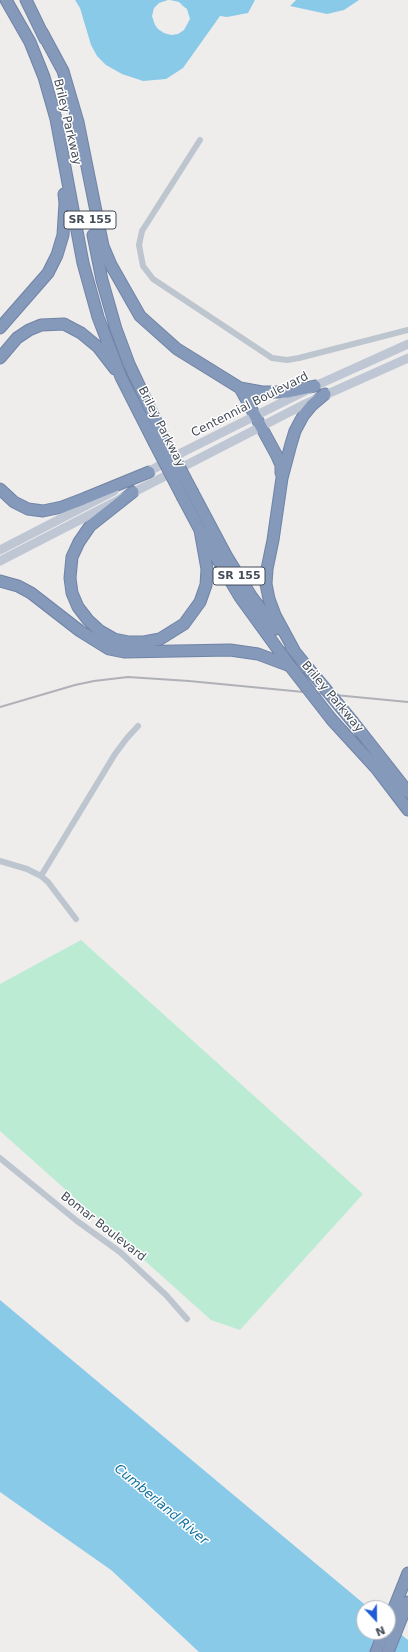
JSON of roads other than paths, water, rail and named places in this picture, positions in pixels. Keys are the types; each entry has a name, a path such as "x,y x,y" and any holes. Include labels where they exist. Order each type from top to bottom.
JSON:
{"highway":[{"name":"Briley Parkway","path":"6,0 30,42 44,77 56,119 83,263 98,317 122,377 159,440 193,493 227,557 251,596 408,792"},
{"name":"Briley Parkway","path":"26,0 42,32 58,72 72,124 102,280 116,329 183,498 200,530 240,597 290,666 332,720 376,768 408,810"},
{"path":"42,32 63,71 78,122 103,246 111,265 140,316 177,349 240,388 262,392 286,392 315,386"},
{"path":"0,328 48,273 57,255 63,235 65,203 61,172 62,150"},
{"path":"0,358 17,338 29,330 41,326 64,324 81,333 98,347 122,377"},
{"path":"240,388 281,465 282,478"},
{"path":"295,652 275,616 266,584 282,478 295,431 303,416 312,405 325,394"},
{"path":"0,488 14,502 28,509 43,511 62,507 84,499 149,472"},
{"path":"133,492 90,526 79,542 72,557 70,578 72,593 78,608 100,631 114,639 129,642 144,642 160,639 184,624 200,602 206,585 207,569 200,530"},
{"path":"0,581 18,586 31,593 80,631 109,648 124,652 230,650 258,654 290,666"},
{"path":"396,1603 408,1573"},
{"path":"388,1652 408,1602"},
{"path":"376,1652 381,1640"}],"main road":[{"name":"Centennial Boulevard","path":"0,550 149,472 183,452 315,386 408,344"},
{"name":"Centennial Boulevard","path":"0,561 325,394 408,359"}],"street":[{"path":"200,140 142,230 138,245 143,266 153,279 272,358 287,360 299,358 408,330"},
{"path":"41,876 115,754 138,726"},
{"path":"0,861 41,876 48,882 76,919"},
{"name":"Bomar Boulevard","path":"0,1158 76,1221 120,1252 166,1295 187,1319"}],"water":[{"path":"75,0 168,0 159,3 154,8 152,16 158,29 171,35 178,34 184,30 190,19 187,9 179,2 170,0 255,0 248,13 227,17 220,16 183,68 166,79 143,81 122,74 106,65 97,56 91,45 80,8"},
{"path":"296,0 359,0 344,10 327,14 290,6"},
{"name":"Cumberland River","path":"0,1300 359,1600 356,1600 356,1640 396,1640 396,1630 408,1640 408,1652 199,1652 111,1570 0,1492"}],"railway":[{"path":"0,707 75,685 128,677 189,681 408,702"}]}
